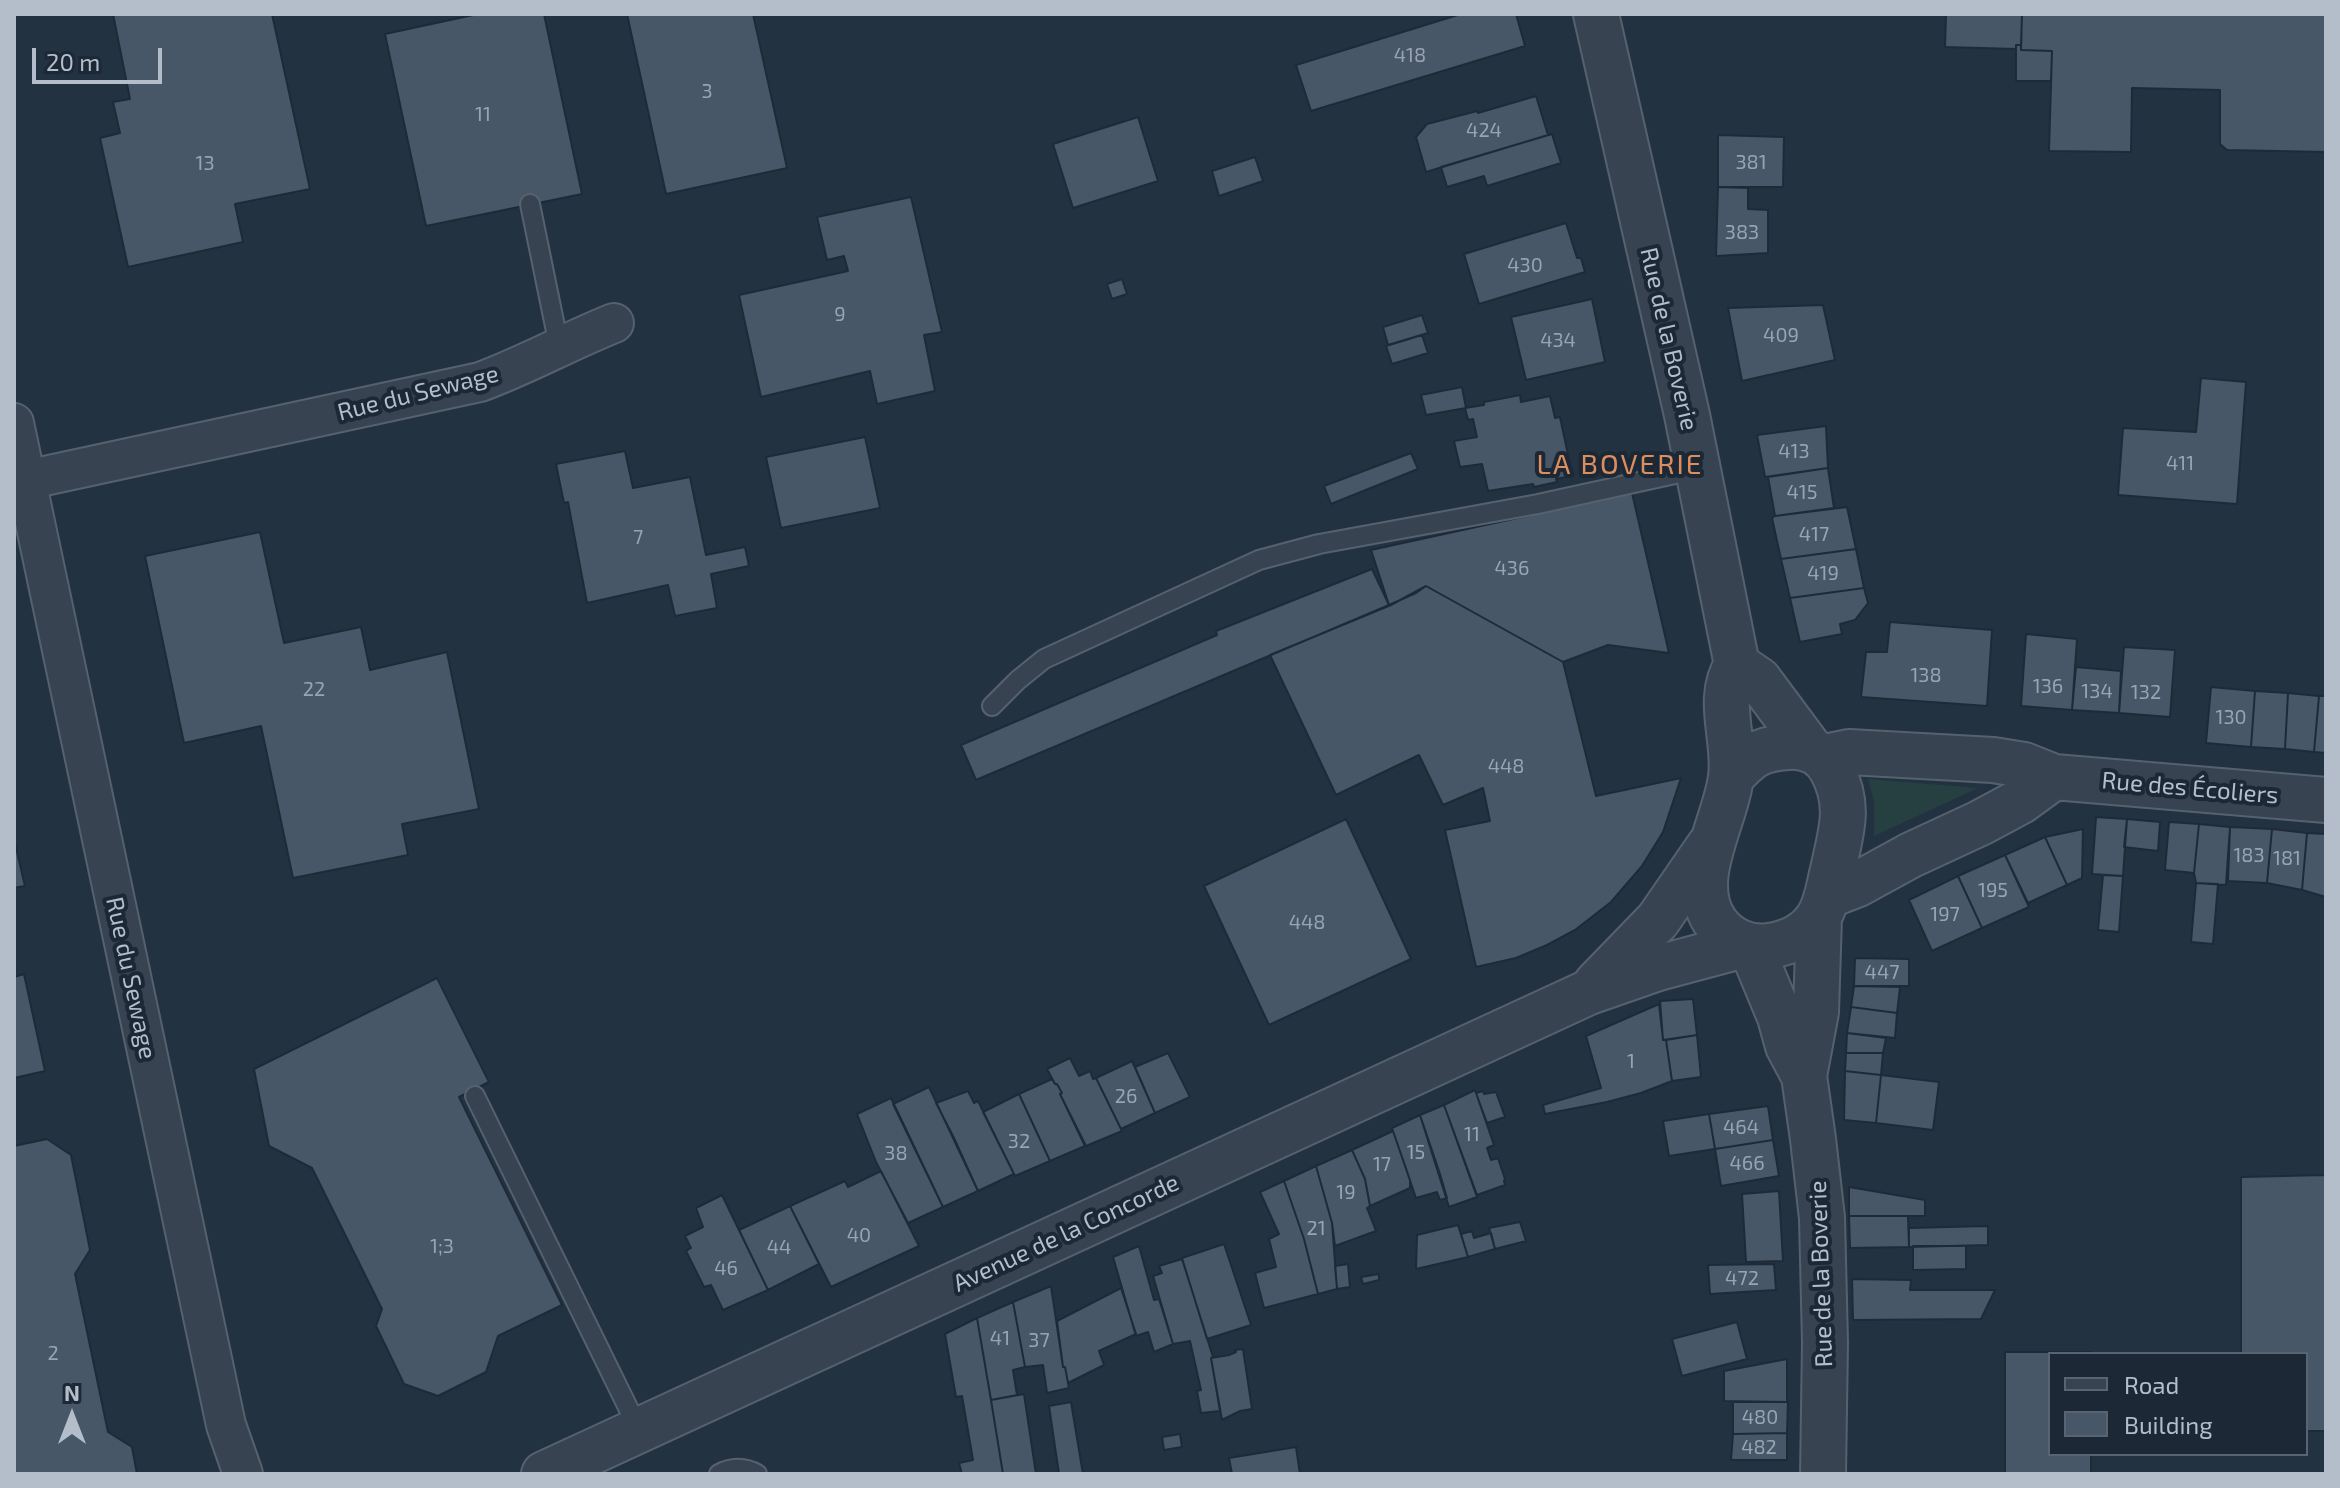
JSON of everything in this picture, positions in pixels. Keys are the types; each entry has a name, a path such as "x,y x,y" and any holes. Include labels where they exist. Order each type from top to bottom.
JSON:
{"street":[{"name":"Rue de la Boverie","path":"1596,14 1698,469 1737,665 1759,680 1842,789 1843,817 1823,906 1816,1012 1804,1076 1822,1218 1825,1343 1823,1474"},
{"name":"Rue du Sewage","path":"26,480 480,382 614,323"},
{"name":"Rue du Sewage","path":"14,423 216,1381 226,1425 243,1474"},
{"name":"Rue de la Boverie","path":"1737,665 1729,677 1726,691 1731,777 1713,840 1705,893 1713,920 1722,930 1748,946 1780,1017 1788,1046 1804,1076"},
{"path":"1731,777 1749,757 1769,748 1795,746 1818,754"},
{"name":"Rue des Écoliers","path":"1818,754 1849,752 1993,760 2024,765 2054,777 2326,800"},
{"path":"1748,946 1789,943 1806,931 1823,906 1858,884 2021,801 2054,777"},
{"name":"Avenue de la Concorde","path":"1589,992 1658,920 1713,840"},
{"name":"Avenue de la Concorde","path":"544,1474 1589,992 1658,968 1748,946"}],"lane":[{"path":"530,204 559,346"},
{"path":"992,706 1044,659 1259,560 1319,544 1538,504 1698,469"},
{"path":"475,1096 639,1430"},
{"path":"719,1474 737,1468 757,1474"}],"green space":[{"path":"1868,779 1978,788 1874,836 1874,801"}],"building":[{"path":"113,14 272,14 310,189 235,204 243,242 128,267 100,138 120,133 113,102 130,99"},
{"path":"478,14 544,14 582,194 426,226 385,34"},
{"path":"627,14 753,14 787,168 666,194"},
{"path":"1461,14 1516,14 1525,46 1311,111 1296,65"},
{"path":"1946,14 2022,14 2021,45 2016,45 2016,49 1945,47"},
{"path":"2022,14 2326,14 2326,152 2227,150 2220,144 2220,90 2132,88 2131,152 2049,151 2052,51 2021,50"},
{"path":"2016,45 2021,45 2021,50 2052,51 2051,81 2016,81"},
{"path":"1536,96 1548,135 1426,172 1416,137 1427,124"},
{"path":"1138,117 1158,181 1073,208 1053,144"},
{"path":"1552,134 1561,163 1487,186 1484,176 1447,187 1441,167"},
{"path":"1718,135 1784,137 1783,187 1718,187"},
{"path":"1255,157 1263,181 1219,196 1212,171"},
{"path":"1718,187 1748,188 1748,209 1768,210 1768,253 1716,256"},
{"path":"911,197 942,332 924,335 935,391 877,404 870,371 761,397 739,295 848,271 844,256 827,260 817,217"},
{"path":"1566,223 1585,272 1479,304 1464,254"},
{"path":"1122,279 1127,294 1112,299 1107,284"},
{"path":"1592,299 1605,362 1526,380 1511,317"},
{"path":"1823,305 1835,360 1742,381 1728,308"},
{"path":"1422,315 1428,333 1388,345 1383,327"},
{"path":"1422,335 1428,353 1392,364 1386,346"},
{"path":"2201,378 2246,382 2237,504 2118,495 2123,428 2196,432"},
{"path":"1462,387 1466,408 1426,415 1421,395"},
{"path":"1520,395 1521,402 1550,396 1555,418 1560,417 1570,464 1564,465 1566,477 1534,487 1533,484 1488,491 1482,464 1460,467 1454,441 1477,437 1473,419 1468,420 1465,408"},
{"path":"1826,426 1828,468 1765,477 1757,435"},
{"path":"865,437 880,508 781,528 766,457"},
{"path":"625,451 633,488 690,477 706,555 745,547 749,566 711,574 717,608 675,616 668,585 587,603 568,502 564,503 556,464"},
{"path":"1411,453 1418,469 1331,504 1324,486"},
{"path":"1828,468 1834,508 1775,516 1768,477"},
{"path":"1632,493 1669,653 1608,645 1563,662 1426,586 1389,605 1371,550"},
{"path":"1847,507 1856,549 1781,559 1772,518"},
{"path":"260,532 284,643 361,627 370,670 447,652 479,809 402,824 408,855 293,878 261,726 184,743 145,556"},
{"path":"1856,549 1864,588 1790,598 1781,559"},
{"path":"1372,569 1389,605 976,780 961,745 1217,635 1216,631"},
{"path":"1426,586 1563,662 1596,796 1681,778 1663,832 1642,866 1611,902 1575,930 1547,945 1516,958 1476,967 1445,830 1490,821 1483,788 1443,805 1419,755 1336,795 1270,655 1391,605"},
{"path":"1864,588 1868,603 1855,620 1840,624 1842,634 1800,642 1790,598"},
{"path":"1890,622 1992,630 1987,706 1861,697 1866,652 1887,652"},
{"path":"2026,634 2077,639 2072,710 2021,706"},
{"path":"2124,647 2175,650 2170,717 2119,713"},
{"path":"2076,667 2121,671 2119,713 2072,710"},
{"path":"2211,687 2255,691 2251,747 2206,743"},
{"path":"2255,691 2288,693 2285,749 2251,747"},
{"path":"2288,693 2319,696 2314,752 2285,749"},
{"path":"2319,696 2326,696 2326,753 2314,752"},
{"path":"2096,817 2127,819 2123,876 2092,874"},
{"path":"1346,819 1411,959 1269,1025 1204,886"},
{"path":"2127,819 2160,822 2158,851 2124,847"},
{"path":"2169,822 2199,824 2194,873 2165,870"},
{"path":"2199,824 2230,827 2226,885 2196,883 2194,873"},
{"path":"2230,827 2272,829 2267,883 2228,881"},
{"path":"2083,829 2082,878 2067,885 2045,837"},
{"path":"2272,829 2307,833 2302,890 2267,883"},
{"path":"2307,833 2326,834 2326,897 2302,890"},
{"path":"2045,837 2067,885 2028,903 2005,855"},
{"path":"14,839 25,886 14,888"},
{"path":"2005,855 2029,907 1982,928 1958,876"},
{"path":"2103,875 2123,876 2119,932 2098,930"},
{"path":"1958,876 1982,928 1932,951 1909,900"},
{"path":"2196,883 2218,884 2213,944 2191,942"},
{"path":"1855,958 1909,959 1909,986 1854,986"},
{"path":"24,974 45,1071 14,1078 14,977"},
{"path":"437,978 489,1082 459,1097 562,1305 498,1336 486,1372 438,1396 404,1384 376,1326 382,1309 312,1168 269,1146 254,1069"},
{"path":"1854,986 1900,987 1897,1013 1851,1007"},
{"path":"1693,999 1697,1035 1663,1040 1660,1001"},
{"path":"1659,1004 1672,1081 1607,1102 1545,1114 1543,1105 1601,1088 1586,1036"},
{"path":"1851,1007 1897,1013 1895,1038 1847,1033"},
{"path":"1847,1033 1886,1038 1883,1053 1846,1053"},
{"path":"1697,1035 1701,1077 1672,1081 1666,1040"},
{"path":"1168,1053 1190,1097 1155,1113 1135,1067"},
{"path":"1846,1053 1883,1053 1881,1075 1845,1071"},
{"path":"1070,1058 1079,1076 1090,1071 1093,1079 1096,1078 1122,1131 1086,1146 1062,1093 1047,1069"},
{"path":"1132,1061 1155,1113 1121,1129 1096,1078"},
{"path":"1845,1071 1881,1075 1876,1123 1844,1120"},
{"path":"1881,1075 1939,1082 1933,1130 1876,1123"},
{"path":"1052,1079 1062,1093 1085,1146 1050,1161 1019,1094"},
{"path":"929,1087 978,1191 943,1207 893,1104"},
{"path":"1475,1090 1494,1145 1487,1148 1491,1160 1498,1158 1505,1179 1505,1185 1477,1195 1444,1105"},
{"path":"968,1091 974,1103 978,1101 1014,1174 978,1191 936,1103"},
{"path":"1483,1091 1484,1094 1496,1092 1505,1117 1487,1123 1476,1093"},
{"path":"1019,1094 1050,1161 1015,1176 983,1112"},
{"path":"891,1098 943,1207 908,1223 876,1162 857,1114"},
{"path":"1444,1105 1477,1197 1449,1207 1420,1115"},
{"path":"1768,1106 1773,1140 1715,1149 1709,1114"},
{"path":"1709,1114 1715,1149 1669,1156 1663,1121"},
{"path":"1420,1115 1447,1198 1440,1200 1437,1192 1416,1198 1392,1128"},
{"path":"1393,1131 1410,1188 1370,1206 1365,1179 1352,1150"},
{"path":"47,1139 71,1155 90,1250 75,1274 108,1432 132,1447 137,1474 14,1474 14,1146"},
{"path":"1773,1140 1779,1176 1721,1186 1715,1149"},
{"path":"1352,1150 1365,1179 1370,1206 1367,1208 1376,1231 1335,1246 1316,1166"},
{"path":"1316,1166 1332,1223 1337,1289 1318,1294 1304,1239 1284,1181"},
{"path":"881,1171 919,1246 831,1287 790,1206 845,1181 848,1187"},
{"path":"2326,1175 2326,1431 2308,1431 2308,1352 2241,1352 2241,1177"},
{"path":"1284,1181 1304,1239 1318,1294 1264,1308 1255,1273 1276,1267 1269,1239 1279,1234 1260,1192"},
{"path":"1849,1187 1925,1200 1925,1216 1849,1216"},
{"path":"1779,1191 1783,1261 1746,1262 1742,1194"},
{"path":"722,1195 768,1290 723,1310 711,1285 704,1287 686,1251 691,1248 685,1236 703,1227 696,1208"},
{"path":"790,1206 819,1264 768,1290 739,1230"},
{"path":"1849,1216 1908,1216 1909,1247 1850,1248"},
{"path":"1520,1222 1526,1241 1495,1249 1489,1228"},
{"path":"1458,1225 1468,1257 1416,1269 1417,1235"},
{"path":"1988,1226 1988,1245 1909,1247 1909,1228"},
{"path":"1472,1231 1474,1238 1491,1233 1495,1249 1468,1257 1461,1234"},
{"path":"1224,1244 1251,1325 1207,1339 1182,1258"},
{"path":"1139,1246 1154,1300 1159,1299 1173,1344 1154,1352 1148,1332 1136,1336 1113,1257"},
{"path":"1913,1246 1966,1246 1966,1269 1913,1270"},
{"path":"1182,1259 1213,1357 1220,1411 1201,1413 1197,1391 1201,1390 1190,1341 1173,1344 1153,1276 1162,1273 1159,1266"},
{"path":"1348,1264 1350,1287 1337,1289 1335,1266"},
{"path":"1774,1264 1776,1290 1710,1294 1708,1265"},
{"path":"1379,1274 1379,1280 1363,1284 1361,1277"},
{"path":"1852,1279 1911,1280 1910,1290 1995,1290 1981,1319 1853,1320"},
{"path":"1051,1286 1069,1388 1047,1393 1043,1365 1025,1367 1013,1302"},
{"path":"1121,1288 1136,1334 1099,1351 1104,1365 1068,1383 1057,1321"},
{"path":"1013,1302 1025,1367 1013,1370 1017,1395 991,1400 977,1318"},
{"path":"977,1318 1003,1474 962,1474 959,1463 973,1460 962,1396 956,1397 945,1334"},
{"path":"1737,1322 1747,1359 1682,1376 1672,1339"},
{"path":"1243,1349 1252,1409 1222,1420 1211,1358"},
{"path":"2005,1352 2048,1352 2048,1456 2091,1456 2091,1474 2005,1474"},
{"path":"1787,1359 1787,1402 1724,1401 1724,1371"},
{"path":"1024,1394 1036,1474 1003,1474 991,1400"},
{"path":"1071,1402 1083,1474 1059,1474 1049,1406"},
{"path":"1733,1402 1788,1402 1787,1433 1733,1434"},
{"path":"1787,1433 1787,1460 1731,1460 1733,1434"},
{"path":"1180,1434 1182,1447 1164,1450 1162,1437"},
{"path":"1296,1447 1300,1474 1232,1474 1229,1458"}],"district":[{"name":"LA BOVERIE","path":"1620,465"}]}
